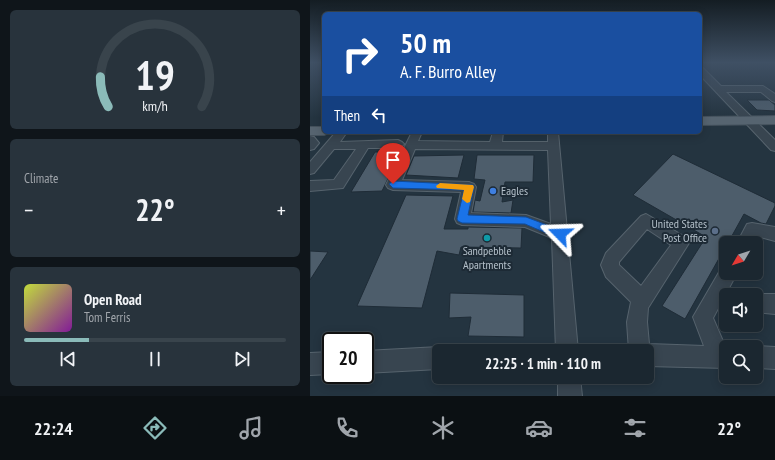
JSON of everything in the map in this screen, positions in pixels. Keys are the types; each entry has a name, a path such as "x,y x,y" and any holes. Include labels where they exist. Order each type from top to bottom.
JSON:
{"main road":[{"path":"702,129 753,125 775,120"},
{"path":"702,121 753,125 775,129"}],"street":[{"path":"711,81 775,147"},
{"path":"722,92 763,89 774,95"},
{"path":"722,92 774,95"},
{"path":"310,146 313,143 315,131"},
{"path":"310,170 340,134"},
{"path":"415,134 405,145 393,184 470,187 462,219 526,220 560,234"},
{"path":"495,146 498,134"},
{"path":"330,146 495,146 554,139 567,344"},
{"path":"310,186 338,185 364,145"},
{"path":"639,344 636,317 642,300 681,243 646,220 612,258 610,265 612,271 642,300"},
{"path":"748,236 752,229 775,234"},
{"path":"719,300 704,317 719,350"},
{"path":"763,303 775,304"},
{"path":"654,355 719,356"},
{"path":"763,357 775,358"},
{"path":"374,362 432,358"},
{"path":"310,364 322,363"},
{"path":"569,384 570,396"}],"building":[{"path":"747,100 769,100 775,105 775,111 757,110"},
{"path":"375,152 401,152 382,191 351,192"},
{"name":"United States Post Office","path":"673,154 775,203 775,206 766,224 744,214 732,236 719,236 719,258 685,319 662,306 706,237 633,195"},
{"path":"464,155 458,178 406,175 414,156"},
{"name":"Eagles","path":"477,155 534,155 533,182 505,182 502,202 513,200 511,213 473,212 475,200 480,201 485,180 474,179"},
{"path":"406,195 453,196 444,229 468,229 468,227 522,228 521,248 461,247 459,255 437,251 422,308 357,306"},
{"path":"310,251 328,252 310,280"},
{"path":"450,293 524,295 524,337 468,336 471,317 449,318"}],"slow traffic":[{"path":"440,186 470,187 467,199"}],"place":[{"name":"Eagles","path":"493,191"},
{"name":"United States Post Office","path":"715,231"},
{"name":"Sandpebble Apartments","path":"487,238"}],"route":[{"path":"393,184 470,187 462,219 526,220 560,234"}]}
